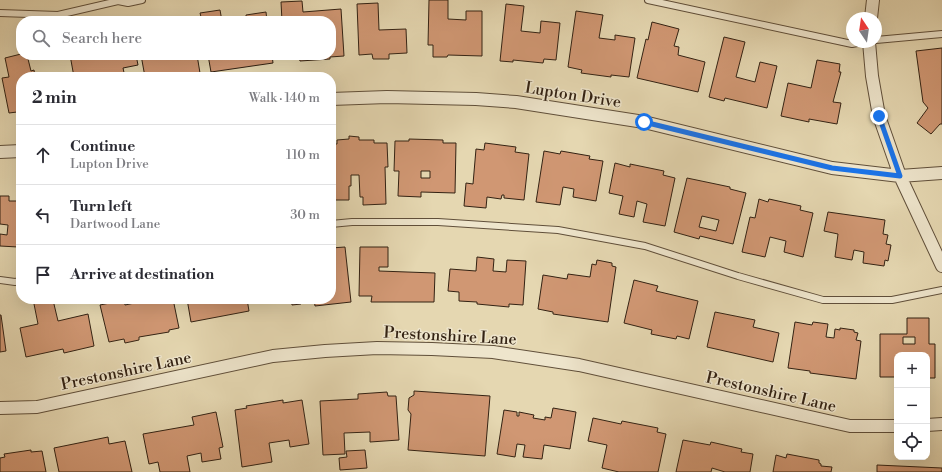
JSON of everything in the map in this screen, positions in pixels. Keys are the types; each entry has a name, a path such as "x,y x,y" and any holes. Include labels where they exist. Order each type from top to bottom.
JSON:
{"street":[{"path":"872,12 873,0"},
{"path":"870,48 872,76 879,116 900,176 942,266"},
{"name":"Lupton Drive","path":"336,98 387,97 476,99 516,102 644,122 832,168 900,176 942,173"},
{"path":"0,152 16,151"},
{"name":"Prestonshire Lane","path":"0,408 37,407 273,356 377,348 432,349 493,352 579,365 850,426 894,426"},
{"path":"930,425 942,424"}],"lane":[{"path":"0,13 58,15 118,1 128,3 142,0"},
{"path":"648,0 846,43"},
{"path":"882,39 942,34"},
{"path":"336,224 352,222 438,222 558,230 645,246 738,276 823,300 892,300 942,290"},
{"path":"0,280 16,282"}],"building":[{"path":"429,0 448,0 448,19 466,20 466,11 482,11 482,56 448,55 447,57 433,57 433,45 428,45"},
{"path":"302,1 303,12 341,9 344,56 336,57 336,16 282,16 281,2"},
{"path":"378,3 379,30 406,29 407,53 389,54 389,59 373,59 372,54 359,55 357,4"},
{"path":"506,4 524,6 521,31 540,33 541,21 560,23 556,60 544,59 543,63 513,60 513,62 500,61"},
{"path":"220,10 221,16 201,16 200,13"},
{"path":"576,11 603,15 599,38 615,40 615,35 635,38 629,77 611,75 611,77 581,73 582,70 568,67"},
{"path":"266,12 266,16 246,16"},
{"path":"652,22 679,29 674,46 679,47 678,55 705,62 698,92 637,78 646,39 648,40"},
{"path":"724,37 745,42 736,77 755,82 760,62 777,66 767,108 725,98 724,101 709,97"},
{"path":"942,48 942,124 940,124 931,134 917,123 928,108 923,102 916,51"},
{"path":"16,55 16,60 28,60 31,71 34,70 34,72 16,72 16,112 9,113 2,78 9,77 5,58"},
{"path":"71,60 137,60 138,65 123,68 124,72 73,72"},
{"path":"142,60 198,60 200,72 144,72"},
{"path":"209,60 273,60 273,63 211,72"},
{"path":"817,60 840,64 839,72 841,72 833,102 841,103 837,124 809,119 809,122 781,116 788,83 811,88"},
{"path":"349,136 359,137 359,140 374,140 374,143 387,143 388,167 385,167 386,204 363,205 363,197 360,197 359,175 351,175 349,200 336,200 336,144 337,140 349,139"},
{"path":"409,139 443,140 443,143 456,143 455,193 421,192 421,197 398,196 399,171 394,171 395,141 409,141","holes":["421,171 430,171 430,178 421,178"]},
{"path":"485,143 516,147 515,152 529,154 524,200 504,198 504,195 502,195 501,199 487,197 486,208 464,206 466,183 473,184 476,149 484,150"},
{"path":"544,151 560,154 561,151 590,156 589,159 603,161 596,201 573,197 574,189 563,187 560,205 536,202"},
{"path":"615,163 630,167 630,164 664,171 663,175 675,178 665,226 643,222 647,204 637,201 634,217 619,214 623,196 609,193"},
{"path":"687,178 730,187 730,189 746,193 733,244 700,236 699,239 674,232","holes":["702,216 719,220 716,231 699,227"]},
{"path":"0,196 9,196 9,201 16,201 16,247 0,246 0,234 7,235 8,225 0,224"},
{"path":"759,199 768,202 769,199 801,206 800,210 813,213 803,257 784,252 786,241 770,237 765,257 742,252 750,217 755,218"},
{"path":"828,212 885,220 883,234 888,235 886,244 891,245 888,261 885,260 884,266 863,263 864,252 854,250 852,260 835,257 838,234 824,231"},
{"path":"345,247 351,302 336,304 336,248"},
{"path":"360,247 388,247 388,267 379,267 379,271 435,273 434,302 371,302 372,296 359,296"},
{"path":"477,257 494,259 493,271 506,272 507,260 526,261 523,305 509,304 509,307 459,301 459,292 448,291 450,269 476,271"},
{"path":"597,260 612,263 612,266 616,267 608,322 553,314 553,312 538,309 543,275 567,279 568,274 590,277 592,264 596,265"},
{"path":"634,280 658,286 656,291 698,301 689,339 677,336 676,339 651,334 652,330 624,323"},
{"path":"34,304 54,304 58,321 88,314 94,346 64,353 63,349 26,357 20,328 38,324"},
{"path":"174,304 179,328 169,330 169,332 139,337 139,340 125,343 124,339 109,342 100,305"},
{"path":"188,304 248,304 249,311 191,322"},
{"path":"315,304 333,304 315,306"},
{"path":"715,312 755,320 753,327 779,333 773,362 707,347"},
{"path":"0,315 6,351 0,352"},
{"path":"907,318 929,318 929,344 935,344 935,378 930,378 930,352 894,352 894,377 880,377 880,334 907,334","holes":["903,337 915,337 915,344 903,344"]},
{"path":"795,322 812,325 813,322 828,324 826,337 834,338 835,329 840,330 840,328 854,330 854,332 858,333 856,340 861,341 856,379 810,373 810,371 788,368"},
{"path":"414,391 490,396 485,456 408,450 411,414 408,410 409,398 414,395"},
{"path":"387,392 388,396 396,396 399,440 370,442 370,432 344,433 345,454 323,455 320,401 358,399 358,394"},
{"path":"283,400 283,403 302,400 309,444 290,447 289,440 269,443 272,462 242,467 235,410 247,408 246,406"},
{"path":"553,408 576,412 570,449 544,445 542,459 523,457 525,445 517,444 515,457 497,454 504,410 517,412 517,416 519,416 519,412 534,415 533,418 545,420 545,417 551,418"},
{"path":"216,412 223,447 219,448 221,459 202,462 201,453 187,456 190,472 160,472 158,462 149,464 143,434 194,425 192,417"},
{"path":"593,418 621,424 622,421 658,428 657,432 666,434 658,472 619,472 602,468 607,445 588,441"},
{"path":"108,437 109,444 125,441 132,472 59,472 54,448"},
{"path":"683,440 710,445 711,442 742,449 741,452 753,454 750,472 725,472 712,468 711,472 676,472"},
{"path":"31,450 31,452 42,451 46,472 0,472 0,458 5,457 4,454"},
{"path":"365,450 367,468 340,470 339,458 347,457 346,451"},
{"path":"787,454 819,460 821,466 832,467 831,472 773,472 776,455 786,458"},
{"path":"877,465 942,468 942,472 877,472"}],"route":[{"path":"644,122 832,168 900,176 879,116"}]}
